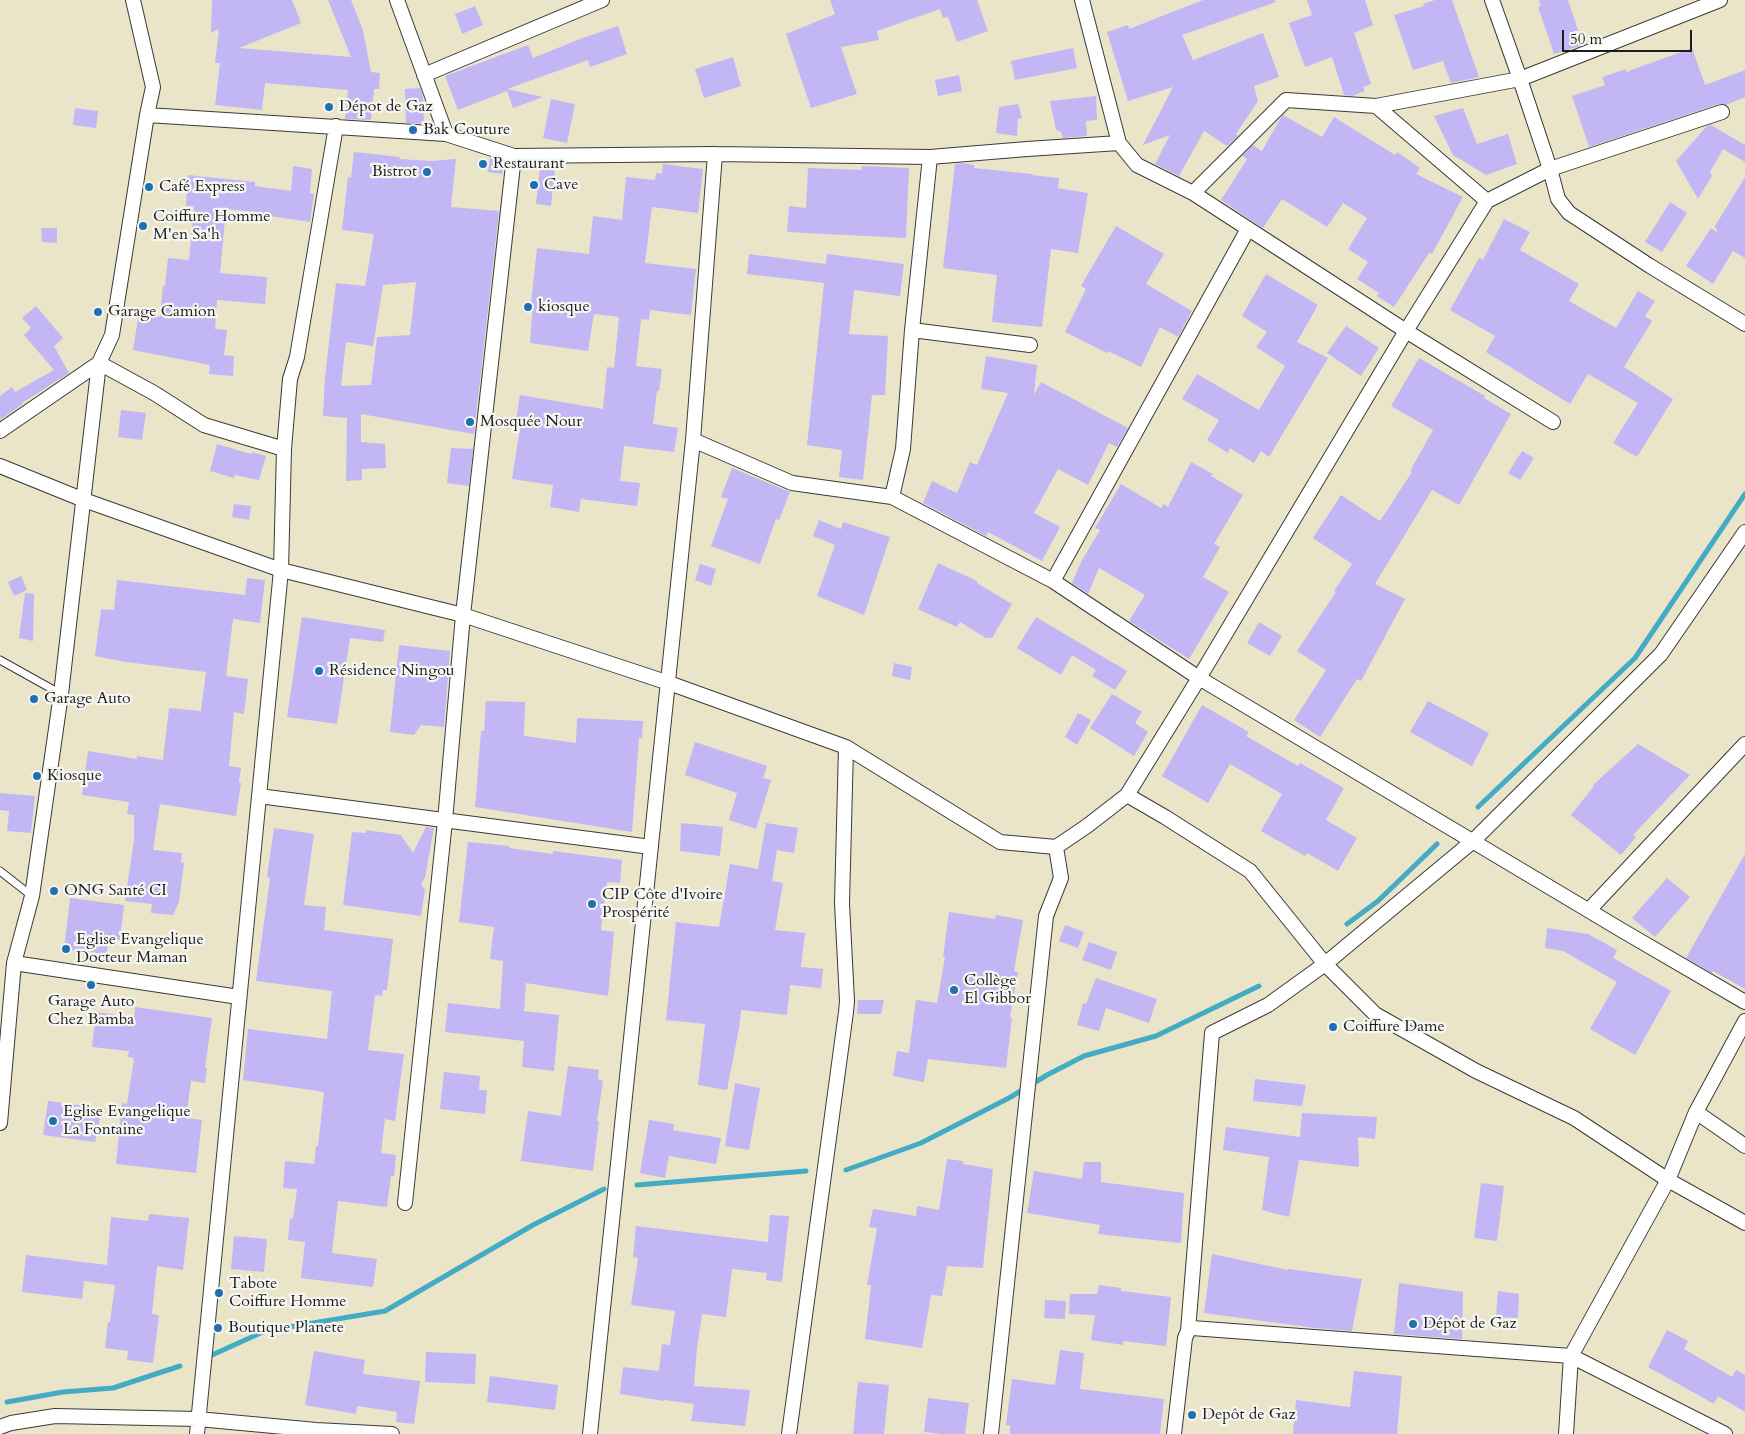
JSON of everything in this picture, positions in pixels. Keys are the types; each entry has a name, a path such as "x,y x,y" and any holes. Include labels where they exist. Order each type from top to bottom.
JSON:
{"street":[{"path":"0,1122 14,963 32,896 61,694 99,364 112,336 147,114 153,87 133,0"},
{"path":"397,0 446,134"},
{"path":"424,75 602,0"},
{"path":"1082,0 1119,143 1137,165 1193,193 1406,331 1554,422"},
{"path":"1492,0 1550,169 1558,199 1569,214 1745,324"},
{"path":"1193,193 1286,100 1376,106 1520,79 1695,4 1720,0"},
{"path":"1376,106 1487,202"},
{"path":"0,466 84,500 281,570 463,615 669,683 846,747 1000,842 1056,847 1127,795 1406,331 1487,202 1550,169 1722,112"},
{"path":"147,114 446,134 514,156 715,154 930,157 1119,143"},
{"path":"196,1434 281,570 284,449 290,379 297,357 336,126"},
{"path":"590,1434 693,440 715,154"},
{"path":"405,1203 446,821 463,615 514,156"},
{"path":"892,497 903,449 912,330 930,157"},
{"path":"1052,581 1248,229"},
{"path":"912,330 1030,345"},
{"path":"0,431 99,364"},
{"path":"99,364 154,393 204,426 284,449"},
{"path":"693,440 792,483 892,497 1052,581 1199,678 1745,1002"},
{"path":"1174,1434 1188,1331 1212,1033 1268,1005 1325,964 1473,841 1661,654 1745,532"},
{"path":"1589,910 1745,744"},
{"path":"789,1434 846,1012 842,903 846,747"},
{"path":"1127,795 1250,871 1325,964 1375,1014 1476,1071 1574,1118 1668,1180 1745,1223"},
{"path":"259,796 652,847"},
{"path":"991,1434 1046,916 1061,878 1056,847"},
{"path":"14,963 239,997"},
{"path":"1566,1434 1572,1356 1668,1180 1696,1112 1745,1021"},
{"path":"1696,1112 1745,1146"},
{"path":"1188,1331 1192,1328 1572,1356 1726,1434"},
{"path":"0,1427 12,1422 56,1416 198,1419 316,1430 392,1434"}],"lane":[{"path":"0,660 61,694"},
{"path":"0,871 32,896"}],"building":[{"path":"212,0 292,0 301,23 239,48 351,57 328,0 351,0 363,30 371,72 380,73 379,89 374,89 371,120 345,119 348,90 265,83 262,110 215,105 220,63 215,63 219,29 211,33"},
{"path":"830,0 977,0 988,31 957,42 948,17 943,18 940,9 877,31 879,40 841,47 857,94 811,108 786,34 835,14"},
{"path":"1203,0 1275,0 1276,2 1182,35 1193,60 1263,33 1279,77 1254,86 1258,101 1236,134 1238,136 1227,146 1204,131 1179,176 1155,164 1170,135 1143,145 1173,87 1128,101 1107,32 1128,25 1129,29"},
{"path":"1307,0 1365,0 1373,25 1354,33 1371,84 1363,87 1365,91 1352,96 1344,95 1332,57 1305,67 1289,23 1312,15"},
{"path":"1435,0 1452,0 1479,77 1451,83 1443,61 1413,70 1394,15 1424,6 1423,4"},
{"path":"1539,0 1568,0 1583,45 1554,54 1538,7 1541,6"},
{"path":"475,6 483,25 462,34 455,14"},
{"path":"618,26 627,54 590,67 588,60 507,89 543,97 513,108 507,91 458,110 445,76 528,45 533,58"},
{"path":"1073,48 1077,68 1015,80 1011,61"},
{"path":"1692,48 1705,85 1745,70 1745,97 1726,105 1719,104 1589,147 1572,96 1605,85 1602,77 1626,69 1626,72"},
{"path":"733,57 741,86 704,98 695,69"},
{"path":"959,75 962,91 938,96 935,80"},
{"path":"420,88 423,97 424,124 406,123 405,89"},
{"path":"1096,96 1097,120 1086,121 1087,136 1063,138 1061,132 1056,130 1050,101"},
{"path":"551,99 575,104 567,143 543,138"},
{"path":"1018,104 1022,118 1018,119 1017,136 996,133 999,107"},
{"path":"75,108 98,111 96,128 73,125"},
{"path":"1463,108 1477,144 1508,134 1517,164 1486,175 1453,155 1434,116"},
{"path":"1283,115 1322,137 1334,117 1395,155 1397,152 1420,168 1416,174 1463,197 1432,254 1429,253 1394,307 1377,296 1379,293 1357,279 1368,262 1348,249 1367,218 1343,203 1327,227 1282,199 1263,228 1221,200 1247,159 1242,156 1253,145 1262,151"},
{"path":"1711,125 1745,145 1745,162 1723,149 1710,172 1712,176 1698,199 1676,161 1707,126"},
{"path":"354,152 400,157 399,159 431,161 456,159 451,207 499,211 474,434 361,414 361,442 385,444 386,468 362,469 362,480 346,481 347,418 323,416 325,377 336,283 365,286 374,234 342,230 348,177 351,178","holes":["416,282 410,335 377,337 371,385 341,386 346,342 373,346 383,285"]},
{"path":"490,158 504,162 502,174 488,172"},
{"path":"663,164 703,169 698,213 652,207 645,263 696,269 691,315 650,310 649,320 641,319 636,366 662,369 653,424 678,428 674,452 624,446 620,481 640,483 637,506 581,499 579,512 550,507 553,485 512,479 520,428 515,427 520,395 603,409 607,367 614,368 619,317 594,314 588,351 530,343 533,303 531,303 537,248 589,254 593,216 622,220 626,177 655,180 656,173 662,174"},
{"path":"955,164 974,165 974,168 1059,178 1058,188 1088,193 1078,253 1051,249 1042,327 992,322 997,275 943,268"},
{"path":"293,166 312,169 310,193 314,194 310,222 256,214 256,212 226,209 220,273 267,277 265,304 217,300 215,329 227,330 224,355 234,356 233,376 209,374 210,365 133,350 139,313 160,317 168,258 189,260 194,206 186,206 188,175 255,182 255,186 291,191"},
{"path":"540,166 555,168 551,206 536,204"},
{"path":"862,166 909,168 906,238 787,232 789,206 806,208 808,168 862,170"},
{"path":"1745,177 1745,258 1733,251 1713,284 1686,266 1711,228 1718,233 1715,226"},
{"path":"1670,202 1687,213 1662,252 1645,242"},
{"path":"1504,219 1530,232 1520,250 1579,284 1569,301 1616,328 1638,291 1655,301 1645,316 1652,321 1624,367 1673,399 1637,457 1613,443 1638,403 1588,374 1570,404 1486,352 1495,336 1450,310 1479,258 1483,260"},
{"path":"1116,226 1164,254 1146,284 1192,311 1178,337 1160,327 1141,367 1108,351 1107,353 1065,332 1086,289 1081,286"},
{"path":"41,228 57,228 57,243 42,242"},
{"path":"749,254 826,264 827,254 904,264 900,296 854,290 849,334 888,336 885,395 872,395 863,480 839,477 842,450 807,445 824,283 747,274"},
{"path":"1266,274 1318,305 1297,342 1328,358 1269,457 1261,451 1254,463 1230,448 1228,453 1207,440 1219,420 1182,399 1197,374 1259,410 1285,366 1256,347 1267,332 1242,316"},
{"path":"36,306 63,338 54,346 69,373 22,403 0,420 0,396 12,387 15,392 54,370 24,335 31,328 22,318"},
{"path":"1346,326 1379,348 1361,376 1327,353"},
{"path":"986,356 1037,365 1034,395 1041,382 1128,428 1117,447 1109,443 1088,485 1058,469 1034,513 1060,527 1042,561 988,532 986,536 923,503 932,481 957,493 970,462 977,465 1008,393 981,389"},
{"path":"1419,358 1485,396 1484,398 1511,414 1459,505 1432,490 1375,584 1405,599 1361,681 1357,679 1320,737 1294,720 1326,670 1297,651 1352,564 1313,538 1341,495 1380,521 1412,472 1410,471 1433,430 1391,406"},
{"path":"121,410 146,413 142,440 118,437"},
{"path":"217,444 251,454 252,452 266,456 259,480 235,475 234,478 210,471"},
{"path":"451,448 473,449 469,486 447,483"},
{"path":"1522,451 1534,458 1520,480 1508,473"},
{"path":"1191,462 1213,474 1211,476 1243,495 1214,544 1220,547 1203,577 1229,592 1189,659 1129,621 1145,595 1099,568 1088,594 1072,583 1082,560 1100,530 1095,528 1121,484 1161,508 1164,504 1168,507"},
{"path":"732,468 790,492 779,520 776,519 760,564 711,546 728,499 721,497"},
{"path":"234,504 251,506 249,520 232,517"},
{"path":"819,520 841,529 843,522 890,537 864,615 817,596 835,545 813,536"},
{"path":"938,563 977,581 977,583 1012,604 992,638 986,638 960,622 957,627 918,609"},
{"path":"700,564 716,569 711,586 695,580"},
{"path":"21,576 27,590 14,596 8,582"},
{"path":"247,578 265,580 260,623 233,619 226,676 248,679 244,714 234,712 229,766 241,768 239,782 241,783 236,816 160,804 153,850 182,853 181,862 184,863 179,902 173,915 151,913 152,904 125,901 134,840 134,815 127,814 129,802 82,795 88,751 137,759 137,756 163,760 169,708 201,711 206,672 126,662 95,656 101,609 114,610 117,580 245,595"},
{"path":"25,593 34,594 33,641 19,638"},
{"name":"Résidence Ningou","path":"302,617 385,630 383,642 350,638 337,724 287,717"},
{"path":"1036,617 1127,671 1115,690 1092,676 1096,670 1072,655 1061,675 1017,648"},
{"path":"1259,622 1282,636 1270,656 1247,643"},
{"path":"399,645 450,651 444,727 421,725 414,735 390,732"},
{"path":"894,663 912,667 910,680 892,676"},
{"path":"1112,694 1142,712 1135,723 1148,732 1134,756 1090,728"},
{"path":"486,701 525,702 524,736 576,743 577,718 643,721 642,738 639,738 632,832 475,807 481,731 484,731"},
{"path":"1428,701 1489,733 1472,766 1410,732"},
{"path":"1202,705 1249,732 1246,736 1298,766 1300,763 1344,788 1326,820 1357,838 1338,871 1307,853 1305,856 1261,831 1282,794 1230,764 1208,803 1162,776"},
{"path":"1078,713 1091,720 1077,745 1065,737"},
{"path":"695,742 767,766 763,778 771,780 756,829 729,820 737,793 685,775"},
{"path":"1638,744 1690,775 1633,835 1636,837 1621,855 1571,815 1593,785"},
{"path":"0,793 35,796 31,833 7,831 9,811 0,810"},
{"path":"681,823 723,827 720,856 680,851"},
{"path":"766,823 798,828 794,853 777,850 772,881 783,883 775,930 805,933 801,967 823,969 821,988 790,985 787,1015 741,1010 727,1090 698,1085 705,1024 666,1020 676,922 719,927 730,864 758,869"},
{"path":"426,827 434,828 425,877 421,884 425,890 421,916 343,905 352,832 366,833 366,830 401,835 413,853"},
{"path":"274,828 314,834 304,905 326,907 324,930 393,939 387,990 383,990 382,996 375,995 368,1050 404,1054 395,1121 385,1119 381,1153 396,1155 394,1176 391,1176 387,1207 338,1201 332,1253 377,1259 373,1287 301,1278 305,1242 288,1240 290,1218 293,1219 297,1189 283,1188 285,1161 314,1164 324,1092 243,1080 248,1029 327,1039 332,991 256,981 270,878 267,877"},
{"path":"468,842 509,846 509,848 553,854 553,851 622,860 620,883 607,882 601,930 614,932 608,996 526,983 524,1011 559,1015 554,1071 522,1067 524,1041 445,1032 448,1003 500,1009 503,961 490,959 494,927 459,922"},
{"path":"1745,854 1745,989 1686,958"},
{"path":"1667,878 1690,897 1655,937 1632,918"},
{"path":"70,898 124,905 120,940 108,938 107,954 64,949"},
{"path":"949,912 995,919 996,915 1023,920 1014,971 1018,972 1010,1017 1012,1018 1006,1068 928,1059 924,1082 893,1076 897,1051 909,1053 916,1000 937,1003 945,957 943,957"},
{"path":"1065,925 1084,932 1078,948 1059,941"},
{"path":"1547,928 1588,934 1617,950 1613,958 1671,991 1635,1055 1590,1029 1617,982 1563,951 1545,948"},
{"path":"1089,942 1117,952 1111,970 1082,960"},
{"path":"1096,978 1157,999 1149,1023 1106,1008 1099,1031 1077,1025 1083,1003 1086,1004"},
{"path":"858,1000 884,1000 881,1014 857,1014"},
{"path":"135,1007 212,1018 205,1068 207,1068 205,1083 191,1081 186,1118 202,1120 196,1173 116,1164 122,1103 127,1104 134,1058 128,1057 129,1051 92,1047 96,1012 134,1017"},
{"path":"568,1066 599,1070 598,1079 603,1081 597,1121 599,1121 593,1171 521,1161 528,1111 561,1116"},
{"path":"444,1072 480,1076 479,1090 487,1090 485,1114 440,1109"},
{"path":"1255,1079 1306,1085 1302,1106 1253,1101"},
{"path":"735,1083 760,1088 749,1150 725,1146"},
{"path":"48,1101 102,1108 95,1142 43,1135"},
{"path":"1302,1113 1377,1117 1375,1139 1358,1137 1359,1167 1299,1160 1289,1217 1262,1210 1269,1157 1223,1150 1226,1127 1300,1137"},
{"path":"649,1120 674,1124 673,1130 721,1138 716,1164 669,1156 665,1178 640,1173"},
{"path":"947,1159 993,1169 983,1268 947,1266 942,1296 931,1295 922,1348 865,1339 871,1285 867,1285 877,1228 869,1227 873,1209 916,1216 917,1206 939,1210"},
{"path":"1084,1162 1101,1162 1101,1182 1184,1193 1181,1243 1098,1234 1100,1225 1027,1213 1034,1171 1082,1179"},
{"path":"1481,1183 1504,1186 1497,1241 1474,1238"},
{"path":"149,1214 189,1218 183,1270 157,1266 152,1314 159,1315 153,1363 127,1360 128,1351 105,1348 115,1285 84,1281 82,1299 22,1292 26,1255 107,1265 111,1217 148,1221"},
{"path":"770,1215 789,1216 782,1282 766,1280 767,1273 732,1269 726,1317 702,1314 697,1348 694,1386 750,1390 745,1426 691,1421 694,1404 620,1394 623,1367 659,1371 662,1344 670,1345 675,1311 631,1305 638,1258 633,1257 636,1226 768,1242"},
{"path":"234,1236 267,1239 264,1272 231,1269"},
{"path":"1212,1254 1288,1270 1362,1279 1352,1331 1204,1313"},
{"path":"1399,1283 1463,1292 1462,1339 1394,1334"},
{"path":"1099,1285 1121,1288 1121,1291 1171,1297 1166,1346 1123,1341 1123,1345 1091,1340 1095,1315 1069,1314 1070,1294 1097,1294"},
{"path":"1498,1291 1519,1294 1518,1318 1496,1317"},
{"path":"1045,1300 1066,1301 1065,1319 1044,1318"},
{"path":"1667,1330 1688,1341 1684,1349 1732,1377 1736,1370 1745,1375 1745,1412 1718,1396 1714,1404 1648,1367"},
{"path":"1060,1350 1084,1353 1080,1389 1164,1399 1160,1434 1010,1434 1010,1425 1006,1425 1012,1379 1055,1385"},
{"path":"314,1351 365,1360 363,1374 420,1381 414,1424 396,1422 397,1412 357,1406 356,1414 305,1405"},
{"path":"426,1352 476,1354 475,1384 425,1382"},
{"path":"1354,1371 1402,1376 1397,1434 1293,1434 1296,1400 1350,1407"},
{"path":"490,1376 558,1385 555,1410 487,1402"},
{"path":"858,1382 889,1385 884,1434 853,1434"},
{"path":"928,1398 969,1403 965,1434 924,1432"}],"waterway":[{"path":"1478,807 1635,658 1745,494"},
{"path":"1347,924 1378,901 1437,844"},
{"path":"846,1170 921,1143 1009,1098 1047,1075 1084,1056 1156,1036 1259,986"},
{"path":"637,1185 806,1171"},
{"path":"212,1355 265,1331 385,1311 533,1225 604,1189"},
{"path":"7,1402 63,1392 113,1388 180,1366"}],"place":[{"name":"Dépot de Gaz","path":"329,107"},
{"name":"Bak Couture","path":"413,130"},
{"name":"Restaurant","path":"483,164"},
{"name":"Bistrot","path":"427,172"},
{"name":"Cave","path":"534,185"},
{"name":"Café Express","path":"149,187"},
{"name":"Coiffure Homme M'en Sa'h","path":"143,226"},
{"name":"kiosque","path":"528,307"},
{"name":"Garage Camion","path":"98,312"},
{"name":"Mosquée Nour","path":"470,422"},
{"name":"Résidence Ningou","path":"319,671"},
{"name":"Garage Auto","path":"34,699"},
{"name":"Kiosque","path":"37,776"},
{"name":"ONG Santé CI","path":"54,891"},
{"name":"CIP Côte d'Ivoire Prospérité","path":"592,904"},
{"name":"Eglise Evangelique Docteur Maman","path":"66,949"},
{"name":"Garage Auto Chez Bamba","path":"91,985"},
{"name":"Collège El Gibbor","path":"954,990"},
{"name":"Coiffure Dame","path":"1333,1027"},
{"name":"Eglise Evangelique La Fontaine","path":"53,1121"},
{"name":"Tabote Coiffure Homme","path":"219,1293"},
{"name":"Dépôt de Gaz","path":"1413,1324"},
{"name":"Boutique Planete","path":"218,1328"},
{"name":"Depôt de Gaz","path":"1192,1415"}]}
